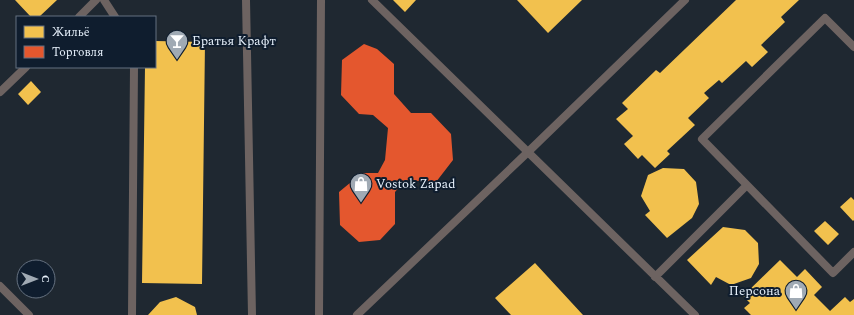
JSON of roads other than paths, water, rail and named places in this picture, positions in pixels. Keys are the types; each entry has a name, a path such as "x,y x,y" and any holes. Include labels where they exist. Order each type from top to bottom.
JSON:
{"lane":[{"path":"80,16 96,0"},
{"path":"104,0 114,16"},
{"path":"246,0 252,315"},
{"path":"319,315 322,0"},
{"path":"372,0 695,315"},
{"path":"357,315 528,152 684,0"},
{"path":"854,48 825,18 702,140 833,273 854,252"},
{"path":"2,87 25,68"},
{"path":"132,315 134,68"},
{"path":"655,277 747,185"},
{"path":"0,286 29,315"}],"place":[{"name":"Братья Крафт","path":"177,60"},
{"name":"Vostok Zapad","path":"361,204"},
{"name":"Персона","path":"796,310"}]}
